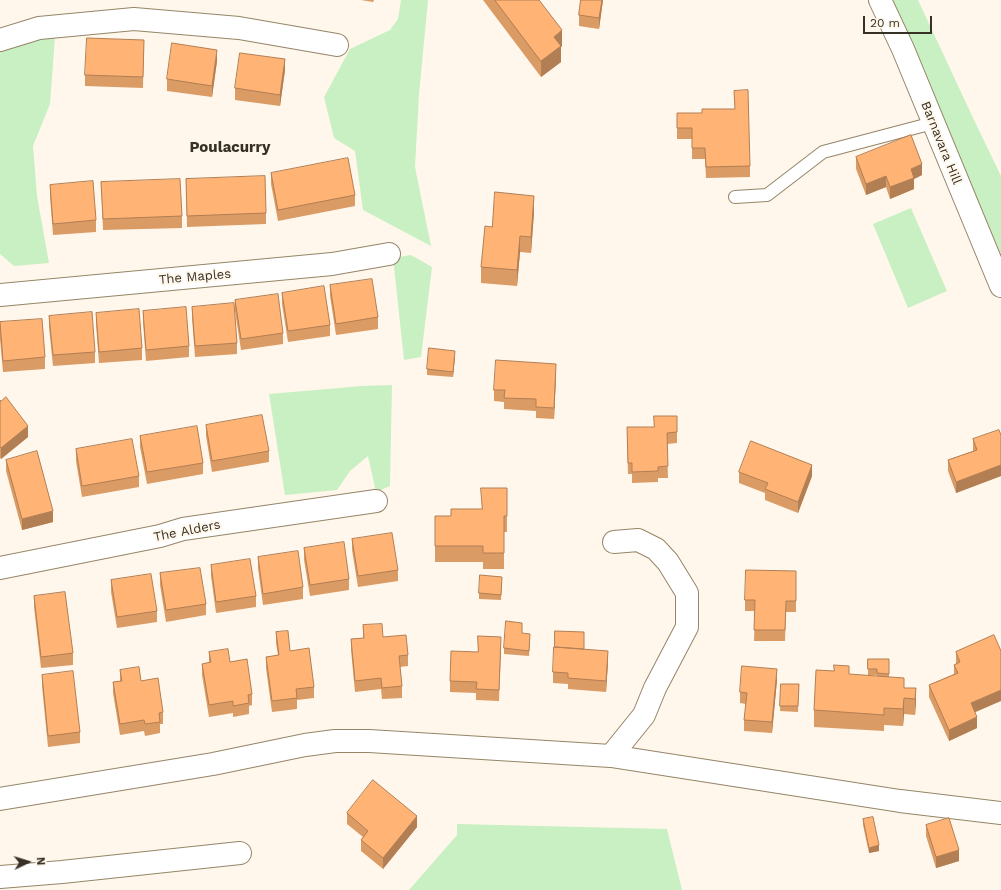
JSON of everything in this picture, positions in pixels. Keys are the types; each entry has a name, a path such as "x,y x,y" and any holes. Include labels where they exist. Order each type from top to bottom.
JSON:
{"street":[{"name":"Barnavara Hill","path":"880,0 903,49 1001,286"},
{"path":"0,40 39,28 134,19 239,28 337,45"},
{"name":"The Maples","path":"0,295 332,264 389,254"},
{"name":"The Alders","path":"0,568 160,536 183,529 376,501"},
{"path":"611,756 644,715 655,688 687,627 687,593 668,562 656,549 638,540 614,542"},
{"path":"0,799 213,764 269,752 335,741 369,740 611,756 900,801 1001,813"},
{"path":"0,877 240,853"}],"lane":[{"path":"735,197 768,195 823,152 933,123"}],"green space":[{"path":"401,0 428,0 419,94 415,167 431,246 363,210 355,151 334,138 324,97 350,49 390,30 398,19"},
{"path":"893,0 918,0 1001,176 1001,254"},
{"path":"55,37 50,104 33,146 37,196 49,263 14,266 0,254 0,51 31,39"},
{"path":"911,208 947,291 908,308 873,224"},
{"path":"411,255 432,267 421,357 404,360 393,258"},
{"path":"392,385 390,486 376,492 368,456 350,471 337,490 285,495 269,394"},
{"path":"457,824 667,829 682,890 409,890 457,835"}],"building":[{"path":"495,0 539,0 562,30 554,37 561,46 541,61"},
{"path":"581,0 602,0 599,18 579,15"},
{"path":"87,38 144,40 143,77 85,75"},
{"path":"172,43 217,50 212,86 167,79"},
{"path":"240,53 285,59 280,95 235,88"},
{"path":"748,90 750,166 706,167 705,148 692,148 692,128 677,128 677,113 702,113 702,109 735,109 734,91"},
{"path":"911,135 922,164 911,169 914,178 890,187 886,176 866,184 856,157"},
{"path":"348,158 355,195 278,210 271,173"},
{"path":"265,176 266,213 187,216 186,179"},
{"path":"180,179 182,216 103,219 101,182"},
{"path":"93,181 96,220 53,224 50,185"},
{"path":"495,192 534,196 531,237 520,236 517,270 481,267 485,226 492,227"},
{"path":"372,279 378,317 336,324 330,285"},
{"path":"324,286 330,325 288,331 282,293"},
{"path":"278,294 283,333 241,339 235,300"},
{"path":"234,303 237,343 195,346 192,307"},
{"path":"186,307 189,346 146,350 143,311"},
{"path":"139,309 142,348 99,352 96,313"},
{"path":"92,312 95,352 53,355 49,316"},
{"path":"42,319 45,357 3,361 0,322"},
{"path":"429,348 455,351 453,372 427,369"},
{"path":"496,360 556,364 554,408 536,407 536,399 504,398 505,390 494,390"},
{"path":"6,397 28,426 1,448 0,400 1,401"},
{"path":"262,415 269,451 212,461 206,425"},
{"path":"654,416 677,416 677,432 667,433 668,466 658,467 658,471 632,472 632,463 628,463 627,427 654,427"},
{"path":"197,426 203,463 147,472 140,436"},
{"path":"999,430 1001,435 1001,465 956,482 948,460 977,450 973,439"},
{"path":"132,439 139,476 82,486 76,449"},
{"path":"751,441 812,465 798,502 765,489 768,483 739,472"},
{"path":"37,451 53,511 22,519 6,460"},
{"path":"481,488 507,488 507,516 504,516 504,553 483,553 483,546 435,546 435,516 451,516 451,509 482,509"},
{"path":"392,533 398,570 358,576 352,539"},
{"path":"344,542 349,579 310,585 304,548"},
{"path":"298,551 303,587 263,594 258,557"},
{"path":"250,559 256,596 216,602 211,565"},
{"path":"200,568 206,604 166,610 160,573"},
{"path":"746,570 796,571 796,601 786,601 785,630 754,630 755,600 745,600"},
{"path":"151,574 157,611 117,617 111,580"},
{"path":"480,575 502,577 501,595 479,593"},
{"path":"65,592 73,653 41,657 34,596"},
{"path":"506,621 522,623 522,633 530,634 529,651 504,648"},
{"path":"382,624 383,637 406,635 408,655 399,656 402,686 382,688 381,678 355,681 351,639 364,638 363,625"},
{"path":"288,631 290,651 309,648 314,687 296,689 297,698 272,701 266,657 279,655 276,632"},
{"path":"555,631 584,632 584,649 555,647"},
{"path":"994,635 1001,651 1001,690 971,703 977,717 949,730 929,685 958,673 954,665 960,662 956,652"},
{"path":"478,636 501,637 499,690 476,689 477,682 450,681 451,651 478,652"},
{"path":"554,647 608,651 606,681 568,678 568,673 553,672"},
{"path":"228,649 230,662 247,659 252,694 248,695 249,703 233,706 233,701 209,705 202,664 211,662 209,652"},
{"path":"868,659 889,659 889,674 877,673 877,669 868,669"},
{"path":"834,665 849,666 849,674 904,678 904,688 916,688 915,699 904,698 903,709 884,708 884,715 814,710 816,670 834,671"},
{"path":"742,666 777,669 772,722 744,720 747,693 740,692"},
{"path":"139,667 141,681 158,678 163,712 159,713 160,722 145,724 144,720 120,724 113,682 122,681 120,670"},
{"path":"73,671 80,732 48,736 42,675"},
{"path":"781,684 799,684 798,706 780,706"},
{"path":"373,780 417,816 383,858 361,840 368,831 347,813"},
{"path":"873,817 879,845 869,848 863,819"},
{"path":"949,818 959,850 936,857 926,825"}],"district":[{"name":"Poulacurry","path":"230,148"}]}
